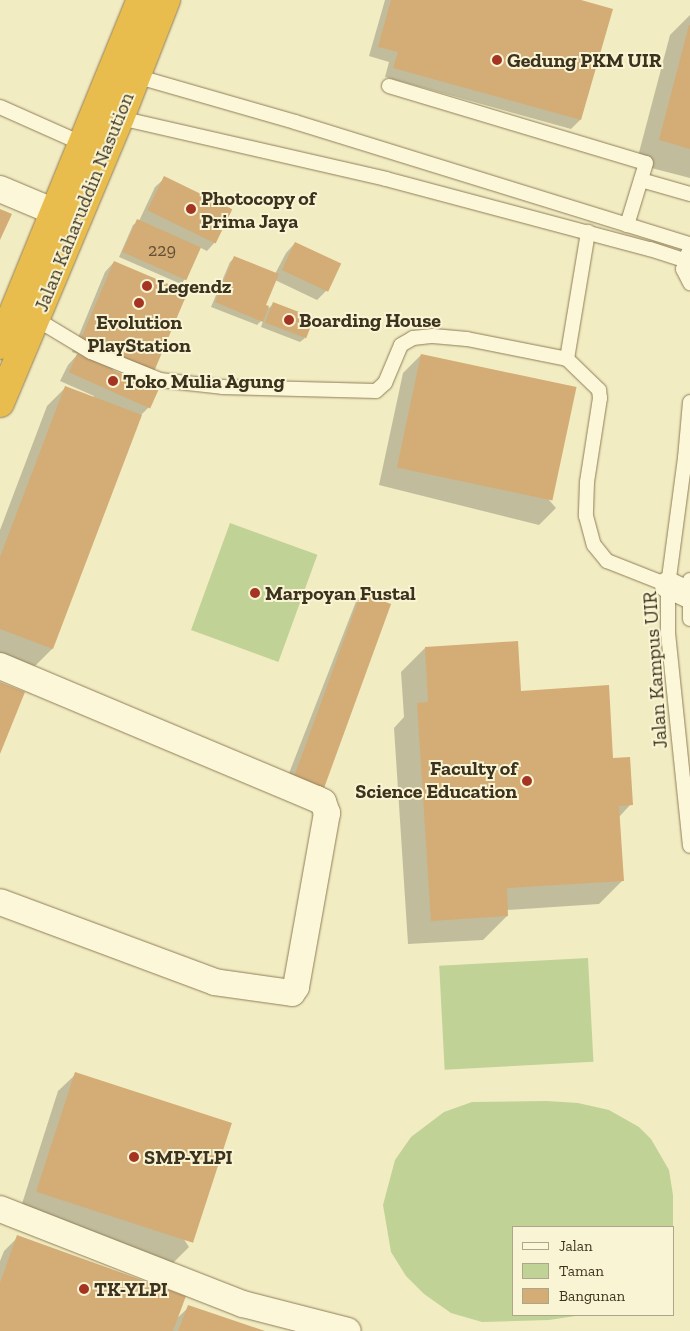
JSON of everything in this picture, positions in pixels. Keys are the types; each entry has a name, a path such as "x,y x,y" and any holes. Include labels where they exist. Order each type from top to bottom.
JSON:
{"highway":[{"name":"Jalan Kaharuddin Nasution","path":"0,345 140,0"},
{"name":"Jalan Kaharuddin Nasution","path":"0,403 120,118 166,0"}],"street":[{"path":"0,189 55,212"},
{"path":"0,666 318,799 323,802 327,813 296,987 292,993 215,982 0,902"},
{"path":"0,1209 243,1304 348,1331"}],"lane":[{"path":"135,76 295,122 690,244"},
{"path":"389,86 646,163 627,225"},
{"path":"0,107 83,144"},
{"path":"120,118 386,179 588,232 687,255 683,269 690,283"},
{"path":"641,180 690,194"},
{"path":"567,360 588,232"},
{"path":"36,319 91,352 160,380 222,387 376,391 386,383 401,345 413,338 432,336 467,340 567,360 599,390 600,398 587,482 586,516 594,545 607,561 685,595"},
{"name":"Jalan Kampus UIR","path":"690,402 685,458 685,595 668,633 690,846"}],"green space":[{"name":"Marpoyan Fustal","path":"230,523 317,555 278,662 191,630"},
{"path":"588,958 593,1062 445,1070 439,966"},
{"path":"547,1101 578,1103 609,1110 639,1127 651,1139 669,1170 673,1195 673,1226 512,1226 512,1316 575,1316 549,1320 482,1322 451,1313 424,1294 406,1276 391,1252 383,1205 395,1160 411,1137 444,1112 472,1102"}],"building":[{"name":"Gedung PKM UIR","path":"391,0 581,0 613,9 581,120 393,68 398,52 378,47"},
{"path":"690,25 690,149 659,140"},
{"name":"Photocopy of Prima Jaya","path":"164,176 232,209 216,243 147,210"},
{"path":"0,209 12,214 0,240"},
{"path":"137,219 201,247 186,280 122,252"},
{"path":"295,242 341,264 328,292 282,270"},
{"path":"234,256 279,274 266,305 269,306 263,322 215,302"},
{"path":"114,261 188,292 153,373 80,342"},
{"name":"Boarding House","path":"273,302 314,318 306,338 265,323"},
{"name":"Toko Mulia Agung","path":"77,354 158,390 150,408 69,372"},
{"path":"421,354 577,387 552,501 397,467"},
{"path":"65,386 142,415 53,649 0,629 0,557"},
{"path":"361,593 391,604 324,789 294,778"},
{"name":"Faculty of Science Education","path":"518,641 521,691 609,685 613,758 630,757 633,805 619,806 624,881 507,888 508,916 431,921 417,703 428,702 425,647"},
{"path":"0,682 25,692 0,754"},
{"name":"SMP-YLPI","path":"75,1072 232,1123 193,1243 36,1192"},
{"name":"TK-YLPI","path":"17,1235 186,1296 173,1331 0,1331 0,1283"},
{"path":"188,1305 265,1331 178,1331"}],"place":[{"name":"Gedung PKM UIR","path":"497,60"},
{"name":"Photocopy of Prima Jaya","path":"191,209"},
{"name":"Legendz","path":"147,286"},
{"name":"Evolution PlayStation","path":"139,303"},
{"name":"Boarding House","path":"289,320"},
{"name":"Toko Mulia Agung","path":"113,381"},
{"name":"Marpoyan Fustal","path":"255,593"},
{"name":"Faculty of Science Education","path":"527,781"},
{"name":"SMP-YLPI","path":"134,1157"},
{"name":"TK-YLPI","path":"84,1289"}]}
